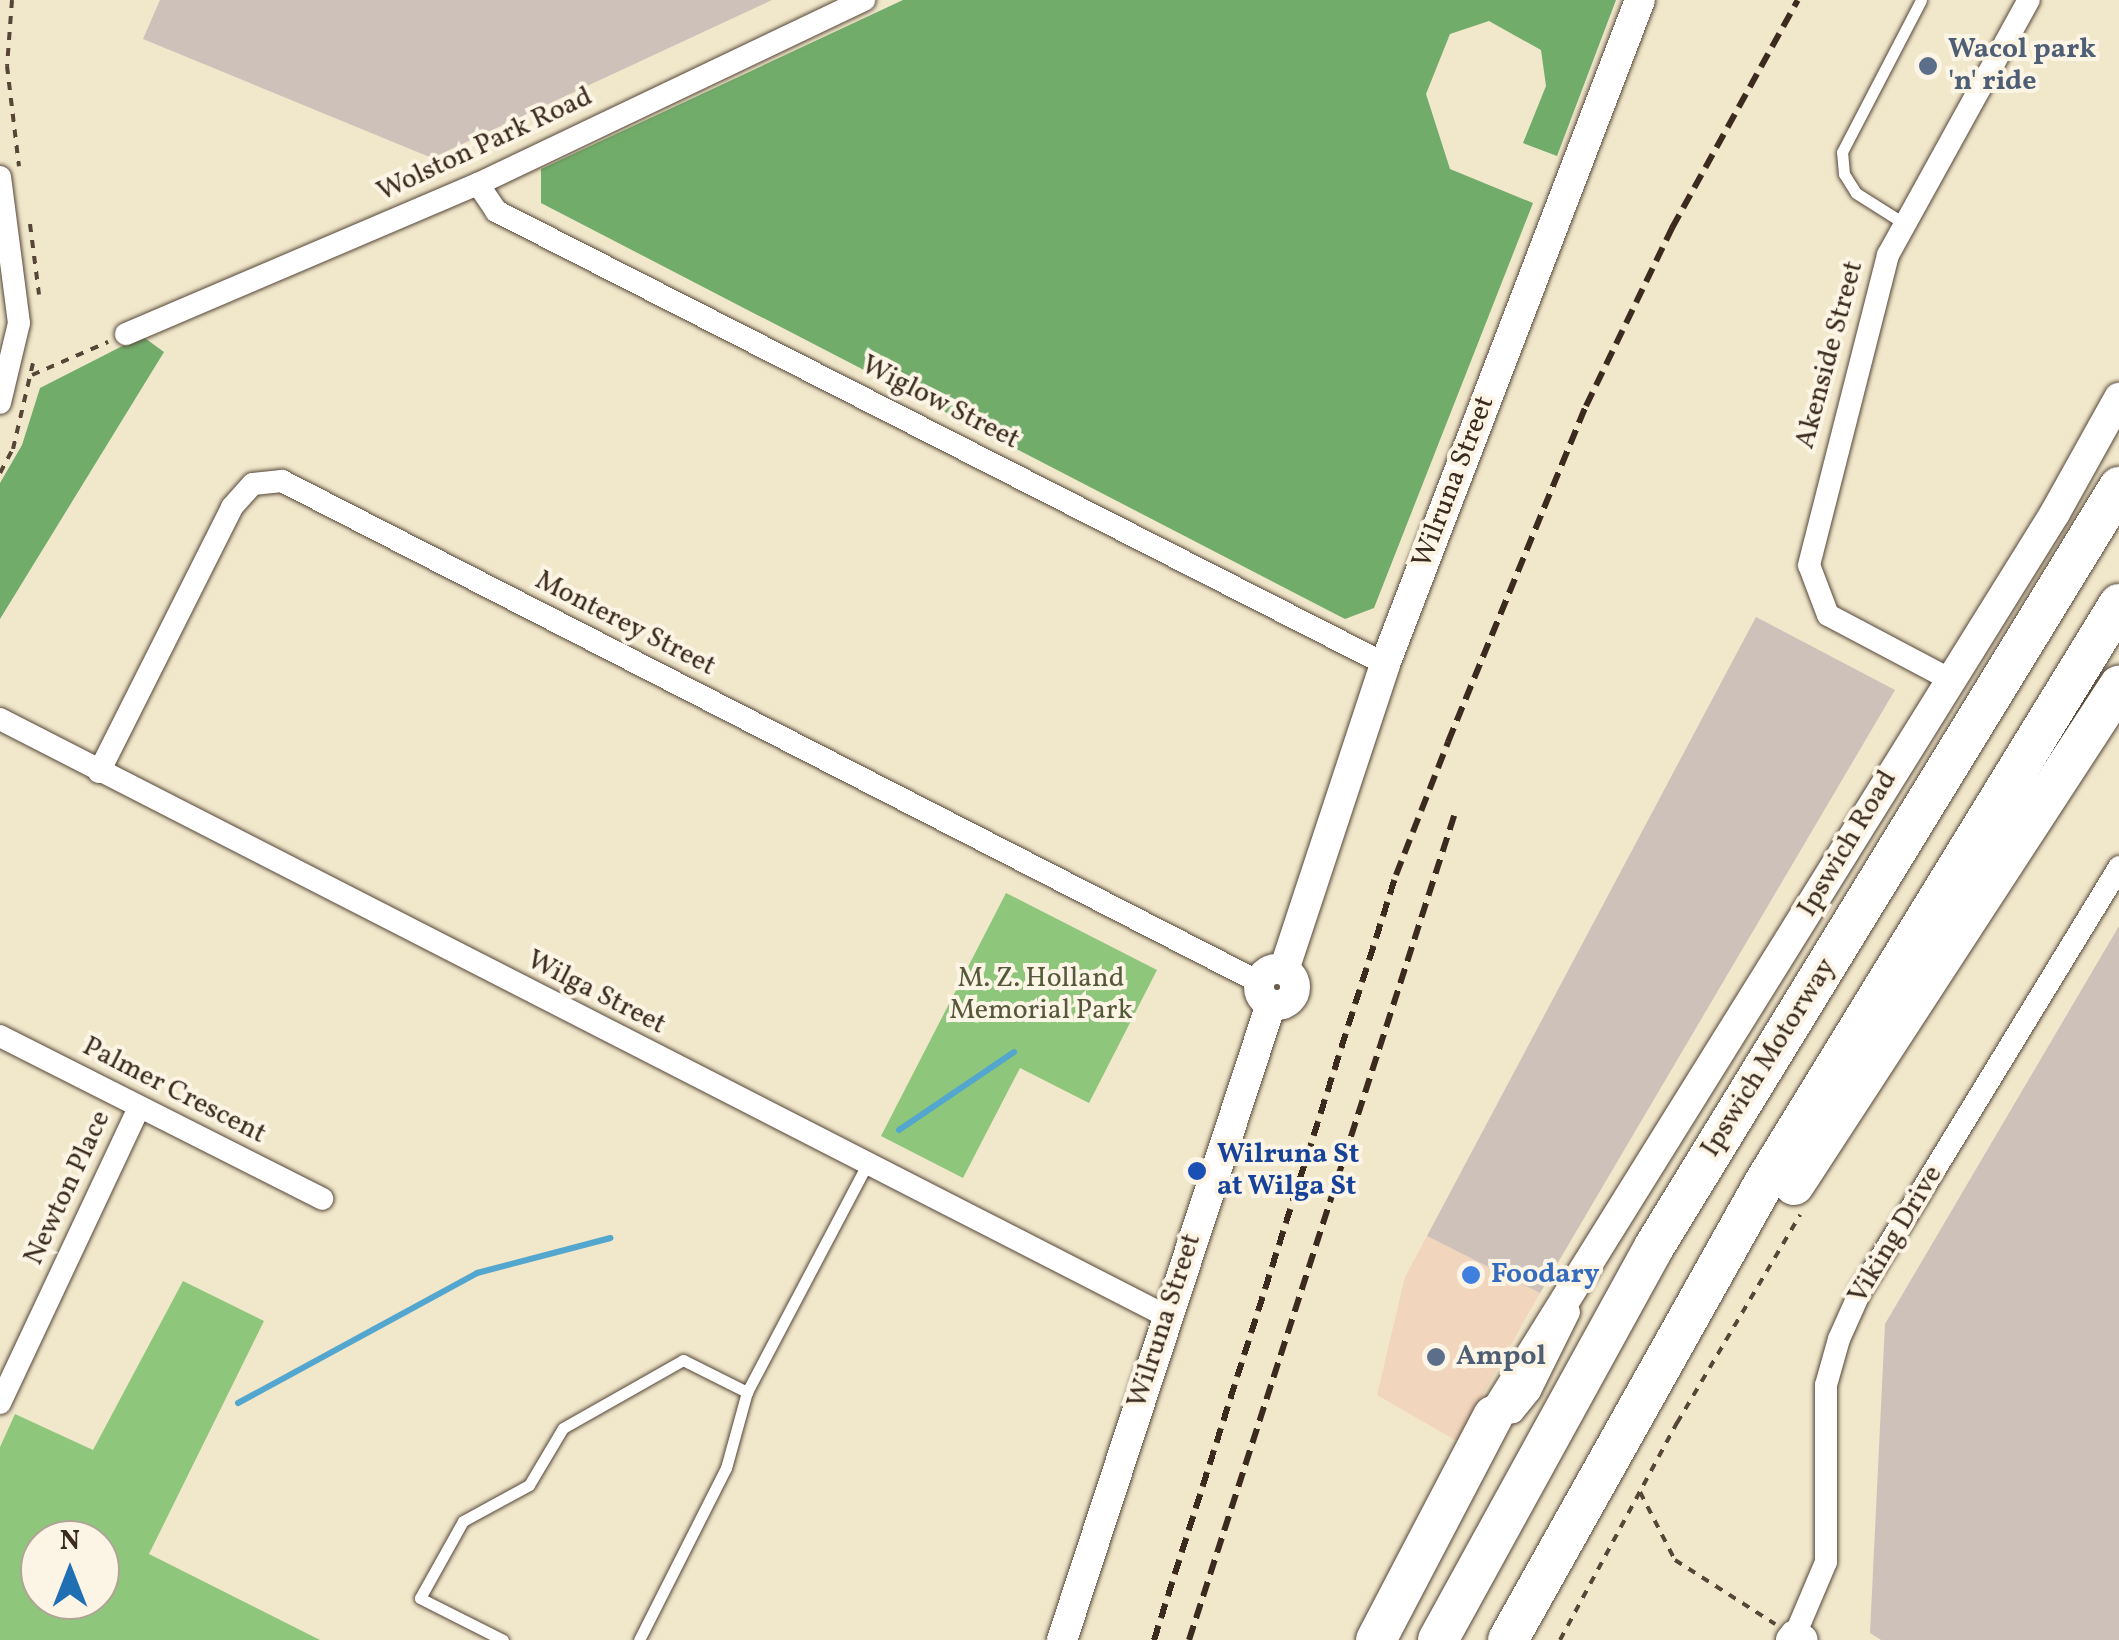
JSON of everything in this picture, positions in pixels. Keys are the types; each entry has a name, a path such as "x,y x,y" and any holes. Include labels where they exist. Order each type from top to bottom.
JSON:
{"highway":[{"name":"Ipswich Motorway","path":"1438,1640 1654,1247 2119,487"},
{"path":"1508,1640 1710,1275 2119,604"},
{"path":"1710,1275 1750,1252 2119,686"},
{"path":"1376,1640 1493,1416"}],"main road":[{"name":"Wilruna Street","path":"1062,1640 1272,985 1384,664 1640,0"},
{"name":"Ipswich Road","path":"1493,1416 1951,680 2119,398"}],"street":[{"name":"Wolston Park Road","path":"126,334 478,184 864,0"},
{"name":"Akenside Street","path":"1951,680 1828,615 1810,577 1812,546 1878,283 1905,224 2029,0"},
{"path":"0,176 19,324 0,403"},
{"name":"Wiglow Street","path":"478,184 496,211 1384,664"},
{"name":"Monterey Street","path":"99,772 232,507 254,484 282,481 1272,985"},
{"name":"Wilga Street","path":"0,719 866,1166 1166,1316"},
{"name":"Viking Drive","path":"1796,1638 1826,1562 1826,1385 1839,1338 1860,1292 2119,867"},
{"name":"Palmer Crescent","path":"0,1036 322,1199"},
{"name":"Newton Place","path":"0,1403 139,1107"}],"lane":[{"path":"1905,224 1856,193 1844,174 1842,152 1921,0"},
{"path":"639,1640 726,1468 747,1392 866,1166"},
{"path":"503,1640 420,1598 464,1520 529,1485 562,1428 683,1360 747,1392"}],"path":[{"path":"0,472 13,449 32,375 126,334"},
{"path":"1640,1492 1675,1560 1796,1638"}],"shaded area":[{"path":"160,0 772,0 432,158 143,39"},
{"path":"1756,617 1895,690 1540,1293 1427,1236"},
{"path":"2119,926 2119,1640 1881,1640 1870,1633 1885,1324"},
{"path":"1427,1236 1540,1293 1457,1441 1377,1395 1405,1277"}],"green space":[{"path":"903,0 1616,0 1557,156 1523,143 1546,86 1541,50 1489,21 1450,34 1426,94 1450,169 1533,203 1374,608 1345,619 541,203 541,169"},
{"path":"142,336 164,352 0,619 0,483 22,445 40,388"},
{"name":"M. Z. Holland Memorial Park","path":"1006,893 1157,970 1089,1103 1020,1068 963,1178 881,1136"},
{"path":"183,1281 264,1321 149,1554 320,1640 0,1640 0,1447 15,1414 93,1450"}],"waterway":[{"path":"899,1130 1014,1052"},
{"path":"238,1403 477,1273 610,1238"}],"railway":[{"path":"1154,1640 1396,875 1448,742 1586,406 1672,228 1798,0"},
{"path":"1189,1640 1454,816"}],"place":[{"name":"Wacol park 'n' ride","path":"1928,66"},
{"name":"Wilruna St at Wilga St","path":"1197,1171"},
{"name":"Foodary","path":"1471,1275"},
{"name":"Ampol","path":"1436,1357"}]}
